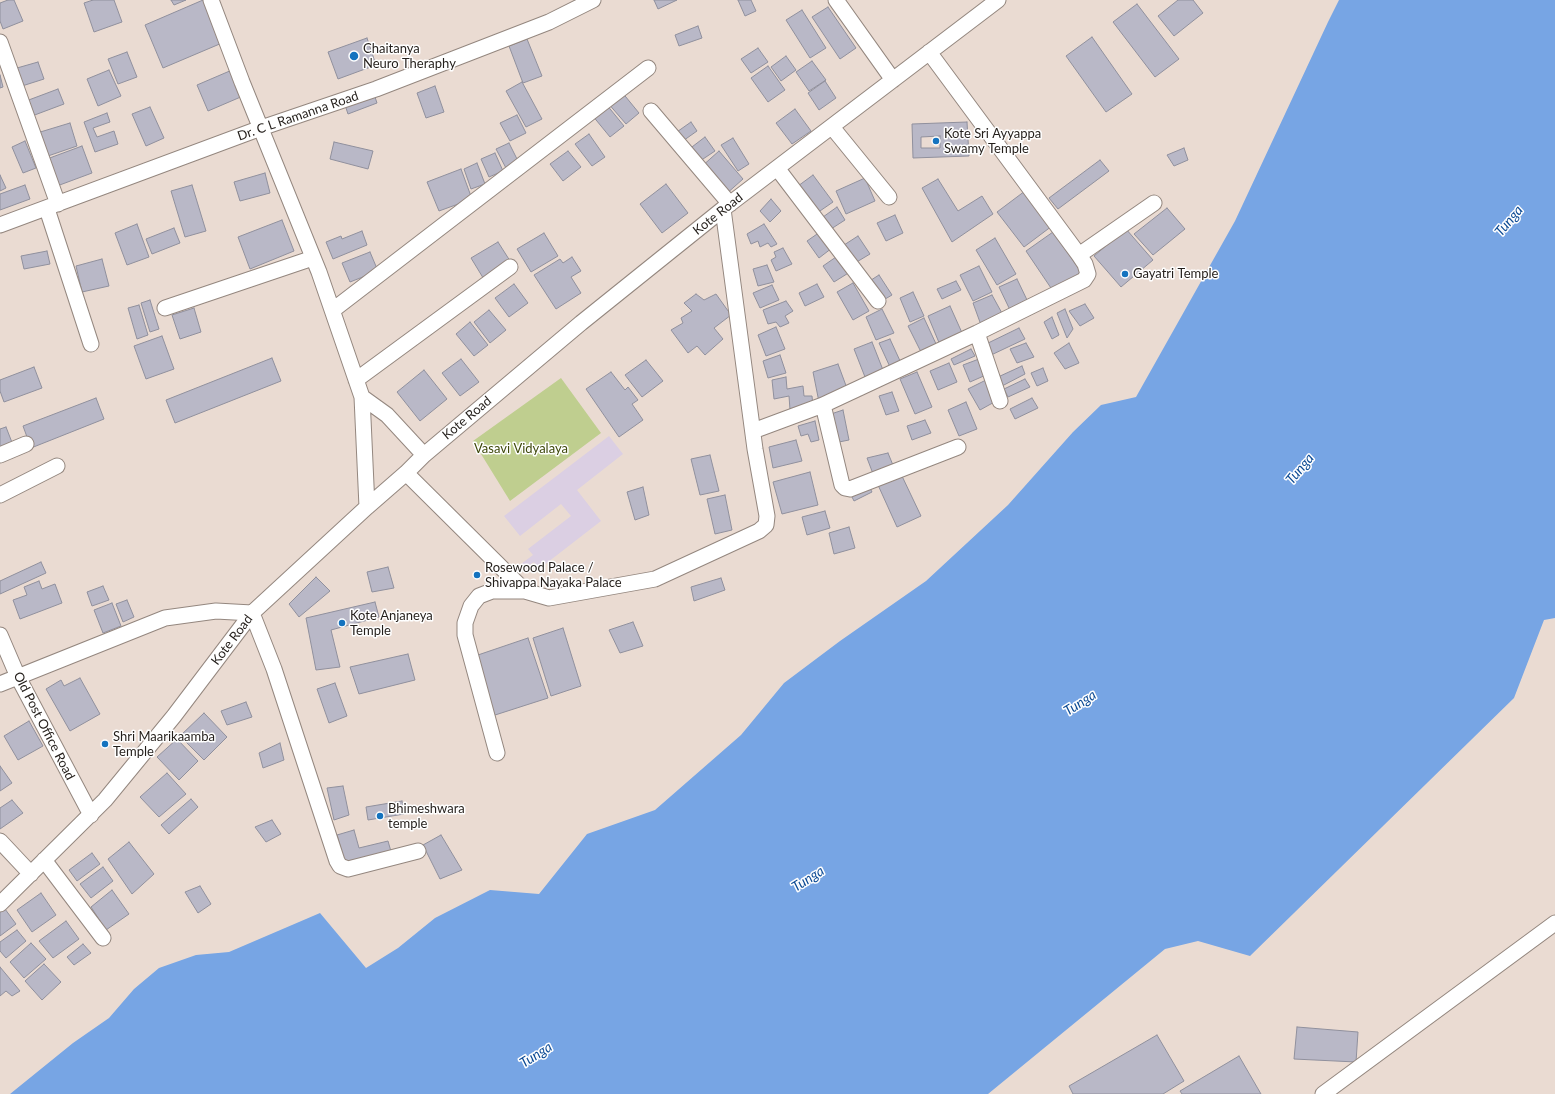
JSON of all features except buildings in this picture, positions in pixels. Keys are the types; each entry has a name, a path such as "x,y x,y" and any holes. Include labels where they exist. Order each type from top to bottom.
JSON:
{"street":[{"path":"211,0 333,310 362,397 367,507"},
{"name":"Dr. C L Ramanna Road","path":"0,225 52,207 261,128 383,86 549,22 593,0"},
{"path":"836,0 893,80"},
{"name":"Kote Road","path":"0,904 105,800 174,716 252,613 424,455 582,323 726,207 998,0"},
{"path":"0,42 52,207 92,344"},
{"path":"753,431 823,405 977,333 1084,280 1088,274 1085,264 1079,255 929,52"},
{"path":"333,310 648,68"},
{"path":"497,753 465,635 465,623 471,606 479,596 492,591 525,591 549,598 655,579 760,531 766,525 767,516 753,431 726,207 651,110"},
{"path":"832,127 889,197"},
{"path":"777,168 878,301"},
{"path":"1079,255 1154,203"},
{"path":"165,308 313,258"},
{"path":"356,380 510,267"},
{"path":"977,333 1000,401"},
{"path":"362,397 387,415 424,455"},
{"path":"823,405 842,485 844,488 850,489 958,447"},
{"path":"0,455 26,444"},
{"path":"0,495 57,466"},
{"path":"406,473 525,591"},
{"path":"0,684 165,618 216,611 252,613 274,669 337,861 340,866 348,869 418,851"},
{"name":"Old Post Office Road","path":"0,635 18,677 91,815"},
{"path":"0,840 31,874"},
{"path":"44,860 103,938"},
{"path":"1324,1094 1555,923"}],"shaded area":[{"name":"Vasavi Vidyalaya","path":"609,436 623,454 577,490 601,521 539,569 534,562 525,568 521,564 533,555 528,549 571,516 561,504 520,536 504,516"}],"green space":[{"name":"Vasavi Vidyalaya","path":"561,378 601,433 510,501 473,441"}],"water":[{"name":"Tunga","path":"1339,0 1555,0 1555,618 1544,620 1514,698 1250,956 1198,941 1165,949 988,1094 10,1094 73,1043 109,1018 134,989 159,968 196,955 229,952 320,913 366,968 398,948 435,918 490,890 539,894 587,834 655,810 741,735 784,683 840,641 926,581 1008,505 1073,432 1101,405 1136,397 1235,221"}],"place":[{"name":"Chaitanya Neuro Theraphy","path":"354,56"},
{"name":"Kote Sri Ayyappa Swamy Temple","path":"936,141"},
{"name":"Gayatri Temple","path":"1125,274"},
{"name":"Rosewood Palace / Shivappa Nayaka Palace","path":"477,575"},
{"name":"Kote Anjaneya Temple","path":"342,623"},
{"name":"Shri Maarikaamba Temple","path":"105,744"},
{"name":"Bhimeshwara temple","path":"380,816"}]}
